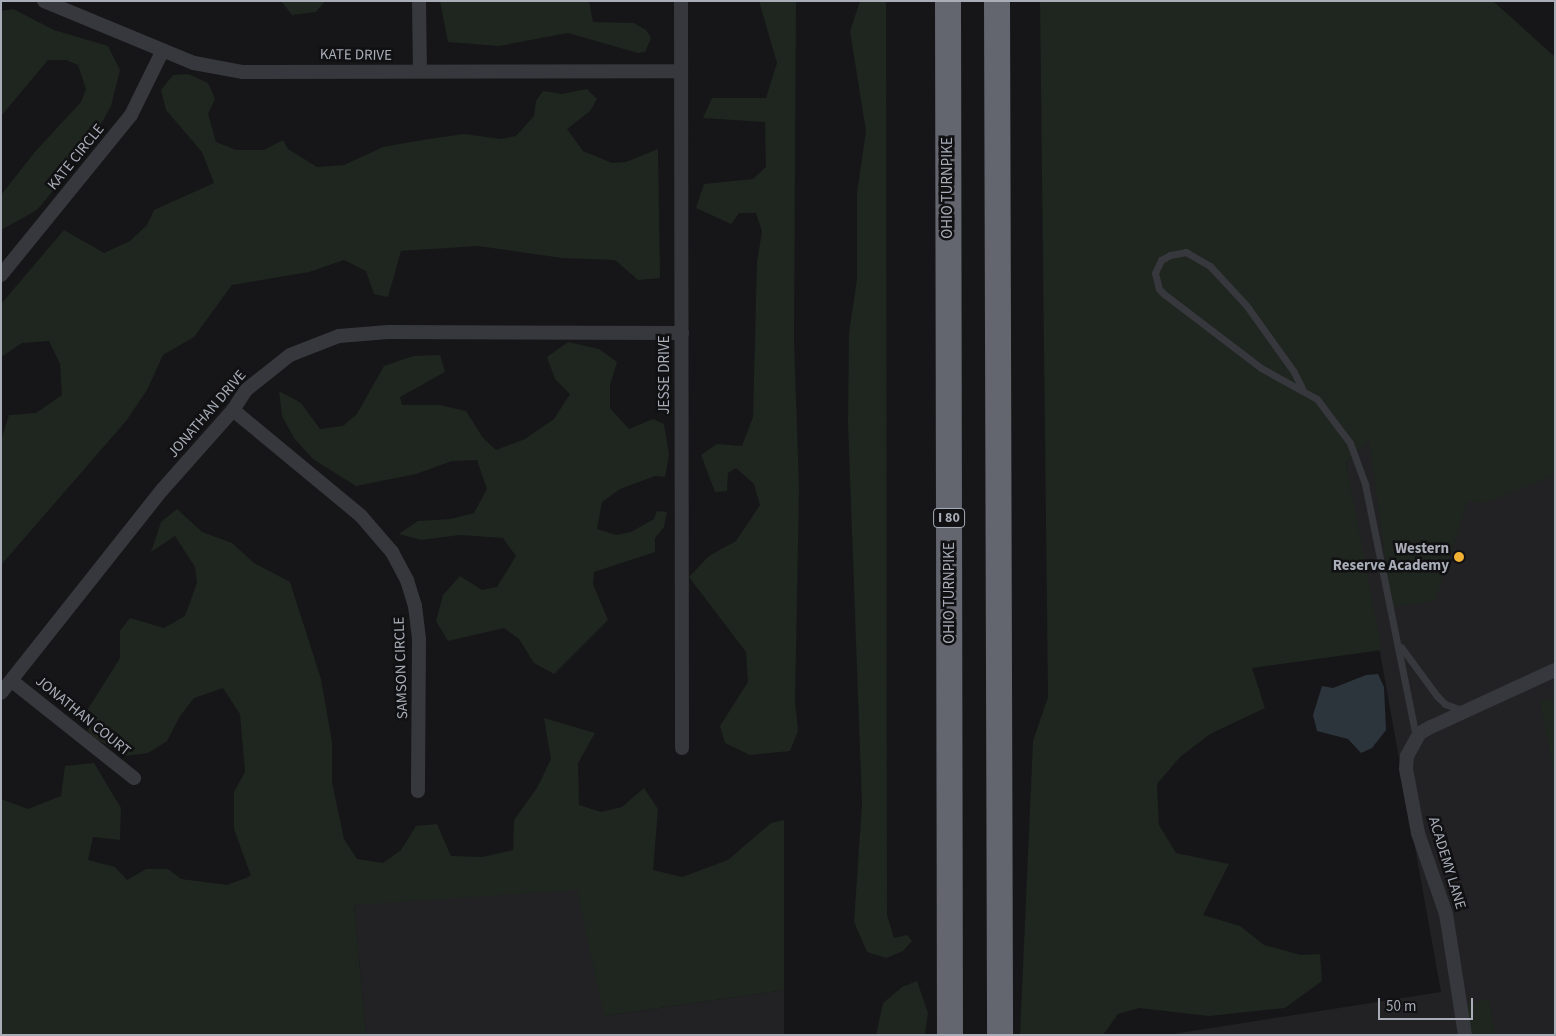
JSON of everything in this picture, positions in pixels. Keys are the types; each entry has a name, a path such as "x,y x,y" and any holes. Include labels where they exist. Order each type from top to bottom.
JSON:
{"highway":[{"name":"OHIO TURNPIKE","path":"948,1 950,1035"},
{"path":"997,1 1000,1035"}],"street":[{"name":"KATE DRIVE","path":"44,1 194,64 243,72 420,70 681,71"},
{"path":"419,1 420,70"},
{"name":"JESSE DRIVE","path":"681,1 682,748"},
{"name":"KATE CIRCLE","path":"1,275 131,115 163,50"},
{"name":"JONATHAN DRIVE","path":"1,693 12,681 19,667 162,490 233,410 246,390 277,363 312,344 339,336 388,332 682,333"},
{"name":"SAMSON CIRCLE","path":"233,410 361,516 392,552 407,580 415,606 419,639 418,791"},
{"path":"1416,738 1431,726 1555,670"},
{"name":"JONATHAN COURT","path":"12,681 134,778"},
{"name":"ACADEMY LANE","path":"1416,738 1408,756 1406,769 1418,833 1446,914 1466,1035"}],"lane":[{"path":"1302,388 1294,372 1246,305 1210,266 1186,252 1170,255 1161,260 1155,273 1159,289 1261,368 1302,388 1337,421 1360,462 1399,644 1416,738"},
{"path":"1399,644 1441,700 1464,711"}],"shaded area":[{"path":"281,1 325,1 316,12 292,15"},
{"path":"440,1 589,1 593,22 634,23 646,30 651,38 645,52 638,53 568,33 499,46 448,42"},
{"path":"759,1 796,1 794,340 799,489 795,702 798,731 790,751 750,755 725,743 720,726 748,682 746,652 689,577 709,556 736,541 760,505 754,484 736,468 728,473 727,491 715,492 701,455 717,444 742,446 753,417 757,262 762,231 756,213 739,213 731,224 696,208 704,184 753,179 766,167 765,122 703,118 712,98 766,98 777,63"},
{"path":"860,1 886,1 887,915 894,938 907,935 912,941 903,951 886,958 867,952 854,922 862,804 848,423 849,333 857,279 857,193 866,131 850,31"},
{"path":"1040,1 1493,1 1555,57 1555,475 1484,503 1468,501 1435,601 1392,607 1369,440 1346,463 1382,650 1252,668 1265,708 1210,734 1180,757 1157,784 1159,825 1176,853 1229,864 1203,915 1240,926 1264,945 1301,955 1320,954 1322,981 1285,1008 1209,1016 1139,1008 1118,1014 1103,1035 1020,1035 1033,741 1048,697"},
{"path":"13,9 54,30 108,46 120,70 111,106 86,151 37,210 1,230 1,195 34,153 81,102 86,89 78,65 66,60 48,60 1,116 1,11"},
{"path":"188,74 208,83 215,99 208,114 216,142 236,150 264,150 283,140 288,149 317,167 344,165 383,147 422,140 464,134 501,139 516,136 534,116 536,101 543,91 562,94 587,89 597,99 590,111 567,129 583,151 612,163 626,162 658,149 660,278 638,280 615,260 562,258 478,246 401,251 388,297 374,294 366,271 344,260 309,272 232,285 194,337 163,355 147,390 126,421 1,565 1,440 9,415 36,413 62,395 60,364 49,341 22,343 1,357 1,304 64,230 104,253 130,241 147,225 154,210 214,183 202,152 166,110 161,90 173,75"},
{"name":"Western Reserve Academy","path":"1555,249 1555,1035 1167,1035 1441,992 1346,463"},
{"path":"568,342 599,349 617,362 610,385 610,408 629,429 653,419 664,424 669,454 665,477 655,476 620,489 602,502 597,529 616,535 631,532 654,519 657,511 667,512 664,527 655,538 655,552 594,572 593,584 608,620 554,674 534,663 519,639 504,628 448,641 436,621 443,595 460,576 482,590 497,587 516,556 503,538 460,535 421,540 399,534 418,521 451,519 474,513 487,489 477,460 452,461 416,474 356,486 313,459 294,438 282,416 279,391 301,403 320,429 343,426 357,414 384,366 413,356 440,355 445,372 400,397 402,405 440,405 466,411 483,438 496,450 525,439 554,419 570,394 555,379 547,357"},
{"path":"177,509 202,532 232,543 254,563 290,582 321,679 332,742 332,782 344,839 357,859 383,863 401,850 416,826 437,824 451,856 482,857 513,850 514,820 537,788 551,759 544,718 595,733 578,763 579,805 601,812 622,807 644,788 658,809 653,870 682,877 728,860 771,823 784,820 784,990 604,1016 577,890 354,905 366,1035 1,1035 1,799 28,809 61,796 65,766 94,763 121,808 120,840 93,837 88,860 115,867 127,880 146,869 168,869 181,879 227,885 251,876 234,829 234,792 245,772 240,714 223,688 194,698 180,716 167,741 148,753 125,756 90,735 83,717 120,658 120,631 130,618 164,628 185,616 197,583 195,567 175,536 151,552 161,522"},
{"path":"1378,674 1384,687 1386,730 1372,748 1361,753 1348,739 1317,731 1313,715 1322,686 1333,688 1366,675"},
{"path":"1555,699 1555,776 1540,701"},
{"path":"601,881 604,1016 784,990 784,1035 366,1035 354,905"},
{"path":"917,981 928,1013 925,1035 876,1035 883,1003 902,987"},
{"path":"1489,999 1495,1035 1468,1035 1463,1004"}],"place":[{"name":"Western Reserve Academy","path":"1459,557"}]}
